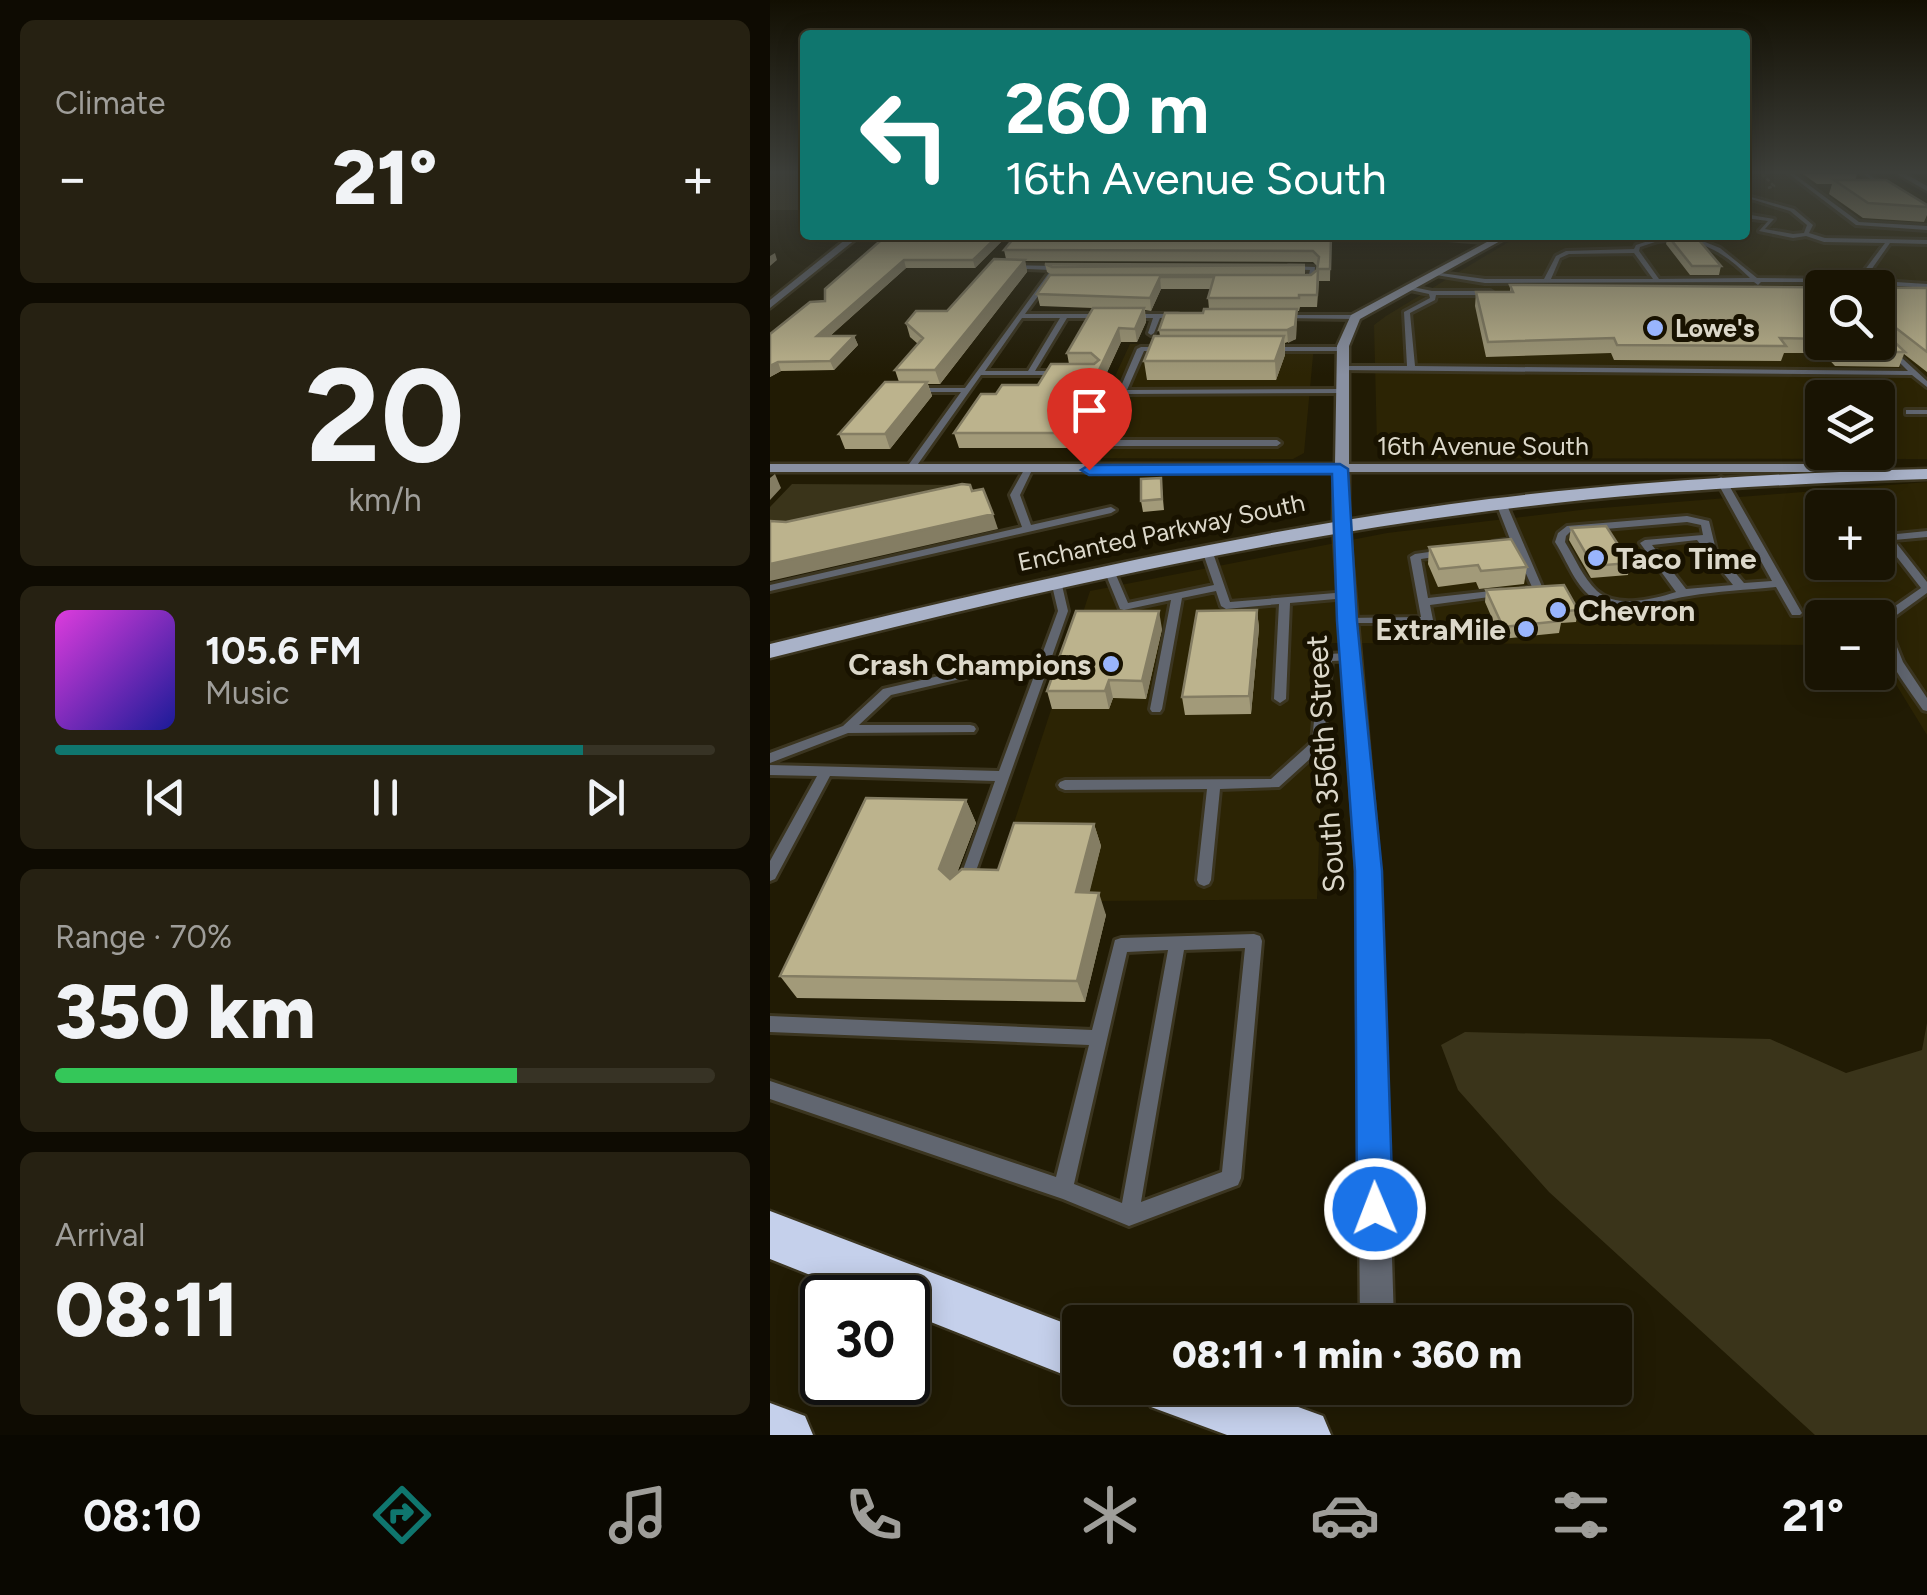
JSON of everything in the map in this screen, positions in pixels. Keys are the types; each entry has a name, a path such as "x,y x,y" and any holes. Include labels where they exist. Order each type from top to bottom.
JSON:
{"highway":[{"path":"770,1235 1062,1348"},
{"path":"1218,1405 1304,1435"},
{"path":"770,1430 786,1435"}],"main road":[{"path":"1356,317 1496,241"},
{"name":"South 356th Street","path":"1341,524 1343,349 1346,330 1356,317"},
{"name":"16th Avenue South","path":"770,468 1870,468 1894,474"},
{"name":"Enchanted Parkway South","path":"770,651 1109,570 1341,524 1501,502 1721,480 1927,474"}],"street":[{"path":"770,304 849,241"},
{"name":"South 356th Street","path":"1341,524 1368,871 1377,1305"}],"lane":[{"path":"1546,282 1558,257 1568,252 1636,252 1652,241"},
{"path":"1680,241 1708,242 1725,250 1758,282"},
{"path":"1868,270 1889,241 1927,242"},
{"path":"1636,252 1658,282"},
{"path":"992,268 1074,268"},
{"path":"910,469 1055,268"},
{"path":"1273,268 1313,268 1312,282 1292,282"},
{"path":"1433,274 1464,280 1546,282 1805,282"},
{"path":"1045,281 1064,281"},
{"path":"1895,284 1927,286"},
{"path":"1408,288 1432,294 1494,293"},
{"path":"1411,368 1407,312 1433,299 1432,294"},
{"path":"1910,296 1927,296"},
{"path":"1020,316 1196,316"},
{"path":"1030,373 1065,316"},
{"path":"1151,333 1157,316"},
{"path":"1276,316 1356,317"},
{"path":"1089,470 1141,348 1178,349"},
{"path":"1251,349 1343,349"},
{"path":"1895,355 1927,385"},
{"path":"1344,368 1914,373"},
{"path":"979,373 1078,373"},
{"path":"904,390 967,390"},
{"path":"1122,392 1343,391"},
{"path":"1908,412 1927,412"},
{"path":"1100,443 1277,443"},
{"path":"1028,470 1016,495 1028,528"},
{"path":"1721,480 1796,613"},
{"path":"1424,602 1538,589 1501,502"},
{"path":"770,588 1111,510"},
{"path":"1712,551 1706,524 1687,519 1567,529 1560,542 1594,594 1605,601 1632,602 1779,582"},
{"path":"1927,534 1887,538 1927,590 1881,621 1897,662 1927,706"},
{"path":"1683,593 1645,542 1700,537 1741,587"},
{"path":"1482,546 1516,541"},
{"path":"1347,621 1427,620 1414,557 1466,549"},
{"path":"1207,550 1226,606 1346,594"},
{"path":"1109,570 1124,607 1220,587"},
{"path":"962,892 1063,610 1056,582"},
{"path":"1156,709 1177,596"},
{"path":"1280,698 1285,600"},
{"path":"1065,785 1274,784 1318,744 1326,658 1352,657"},
{"path":"847,730 886,692 982,670"},
{"path":"770,758 847,730 970,730"},
{"path":"770,770 1004,776"},
{"path":"770,875 825,774"},
{"path":"1204,880 1214,785"},
{"path":"770,1090 1063,1188 1129,1216 1231,1178 1254,941 1121,945 1063,1188"},
{"path":"1129,1216 1177,943"},
{"path":"770,1024 1100,1038"}],"shaded area":[{"path":"1510,241 1927,241 1927,459 1895,459 1895,380 1805,380 1805,459 1392,456 1377,445 1374,325"},
{"path":"1130,344 1314,345 1304,453 1293,459 1077,458"},
{"path":"1927,482 1927,735 1895,683 1895,600 1805,600 1805,645 1326,643 1317,899 988,902 1090,591 1387,533 1589,509 1805,492 1805,580 1895,580 1895,490 1827,490"},
{"path":"792,484 966,485 962,491 770,529 770,507"},
{"path":"1927,1023 1927,1435 1815,1435 1549,1192 1458,1090 1441,1045 1465,1032 1770,1039 1846,1073 1922,1050"}],"building":[{"path":"880,241 993,241 973,260 904,260 817,336 854,336 830,361 778,362 770,366 770,334 810,302 825,301 825,289"},
{"path":"1011,241 1331,241 1330,269 1318,269 1317,295 1299,298 1208,298 1214,277 1160,277 1150,298 1037,294 1050,275 1311,275 1317,270 1319,257 1313,251 1004,250"},
{"path":"1672,241 1700,241 1721,266 1692,266"},
{"path":"994,259 1025,260 935,370 895,370 923,338 906,323 916,311 947,311"},
{"path":"1045,264 1305,265 1052,267"},
{"name":"Lowe's","path":"1510,285 1805,287 1805,339 1780,338 1786,346 1617,345 1614,338 1488,342 1476,292 1513,292"},
{"name":"Lowe's","path":"1895,288 1927,288 1927,352 1895,327"},
{"path":"1093,308 1144,308 1135,329 1119,328 1069,433 954,433 981,394 996,394 1002,385 1038,385 1051,364 1094,364 1099,360 1091,353 1067,353"},
{"path":"1204,309 1297,309 1295,326 1287,330 1159,330 1165,313 1203,313"},
{"path":"1154,336 1284,336 1275,361 1144,361"},
{"path":"885,382 927,382 885,434 839,434"},
{"path":"1161,478 1162,499 1141,501 1141,479"},
{"path":"970,485 972,491 983,489 993,514 770,564 770,521 786,522"},
{"path":"1606,526 1630,563 1593,566 1571,528"},
{"path":"1511,539 1527,567 1481,571 1478,565 1439,569 1429,547"},
{"path":"1564,585 1578,610 1556,612 1561,621 1503,627 1486,590"},
{"path":"1257,610 1249,696 1182,697 1197,611"},
{"name":"Crash Champions","path":"1076,611 1159,611 1142,681 1109,680 1105,691 1047,691"},
{"path":"866,798 966,800 939,869 950,879 962,869 998,870 1014,823 1094,824 1076,892 1099,893 1077,981 780,976"}],"place":[{"name":"Lowe's","path":"1655,328"},
{"name":"Taco Time","path":"1596,558"},
{"name":"Chevron","path":"1558,610"},
{"name":"ExtraMile","path":"1526,629"},
{"name":"Crash Champions","path":"1111,664"}],"route":[{"path":"1089,470 1340,469 1347,621 1368,871 1375,1209"}]}
